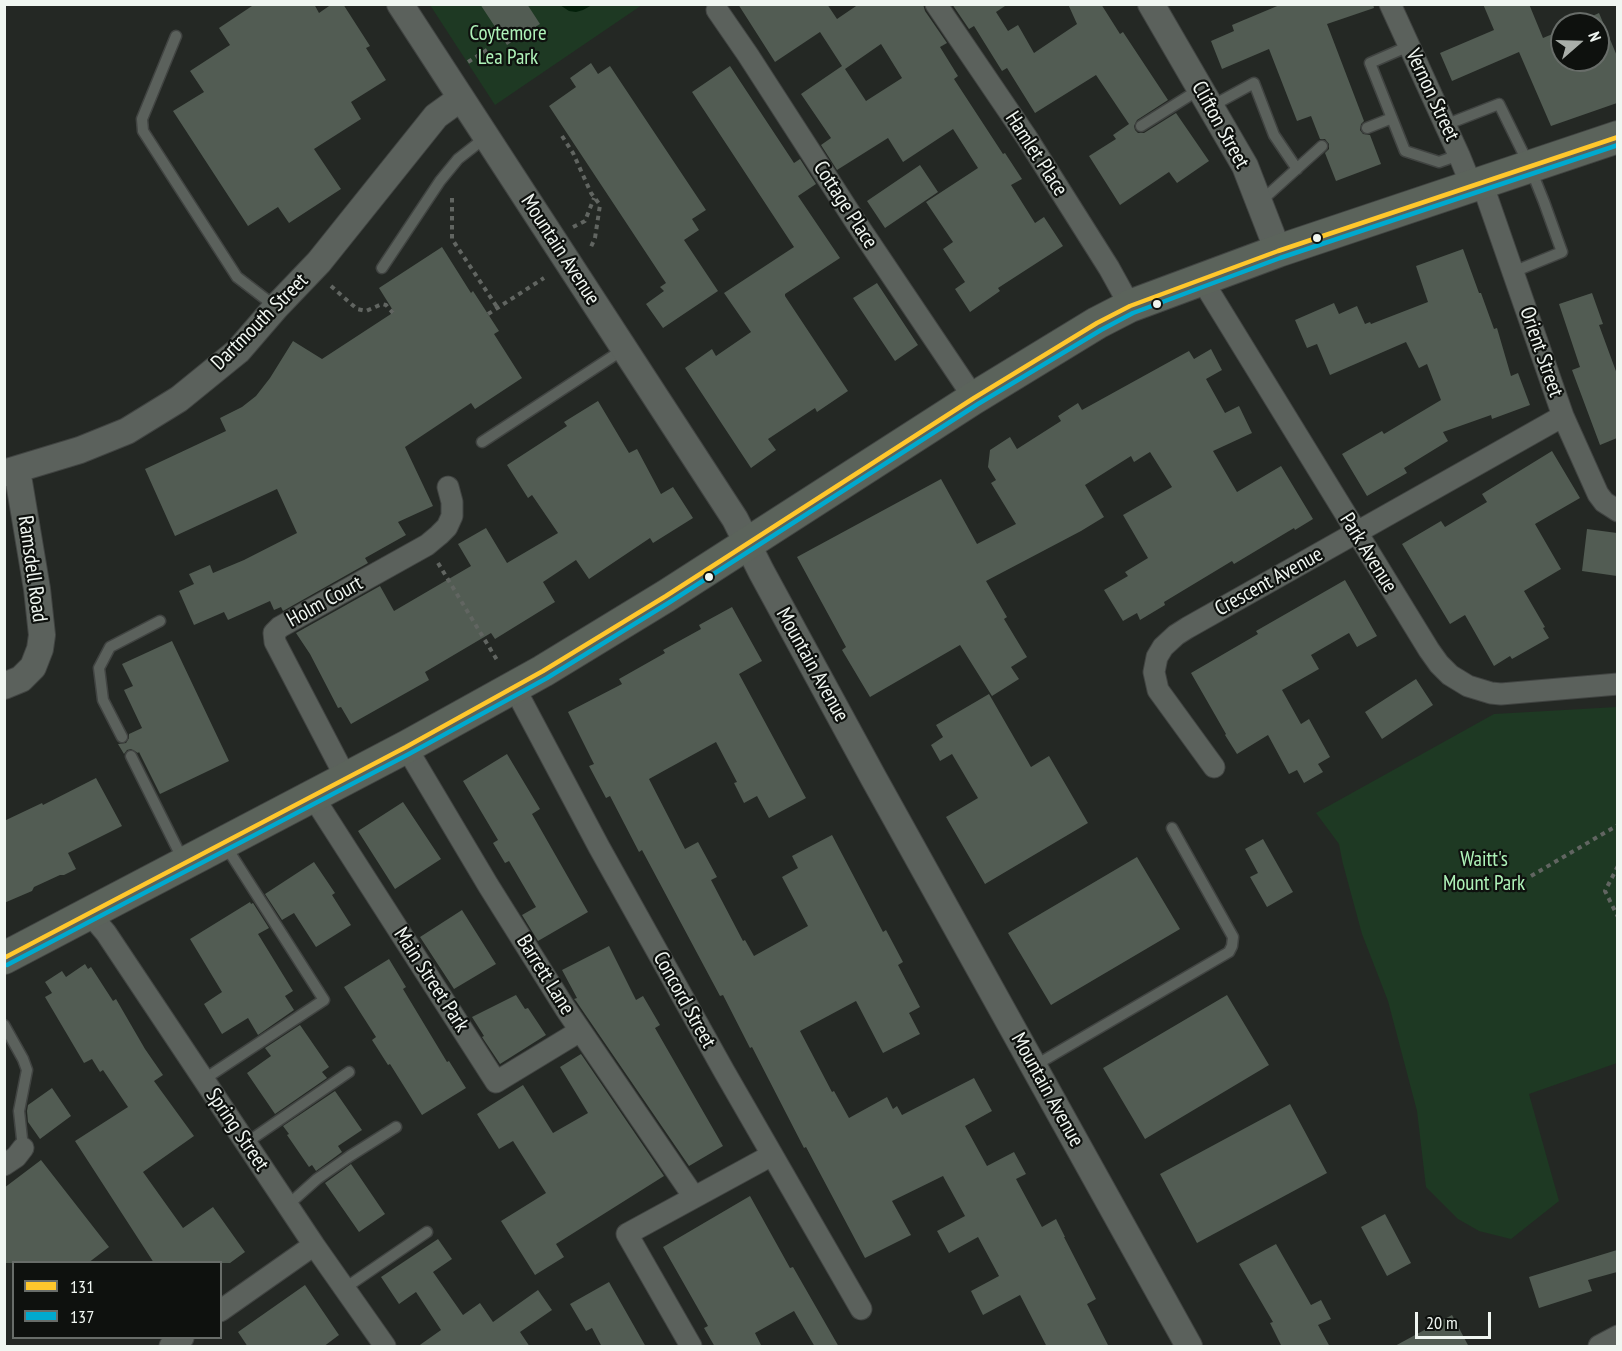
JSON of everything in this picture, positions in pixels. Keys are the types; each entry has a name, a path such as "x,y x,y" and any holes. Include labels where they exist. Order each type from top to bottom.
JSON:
{"main road":[{"path":"4,958 406,747 514,687 748,545 974,398 1097,323 1130,306 1278,251 1617,137"}],"street":[{"name":"Mountain Avenue","path":"400,4 729,509 856,746 1189,1347"},
{"name":"Hamlet Place","path":"936,4 1027,138 1109,268 1130,306"},
{"name":"Clifton Street","path":"1150,4 1245,166 1278,251"},
{"name":"Vernon Street","path":"1390,4 1459,155 1477,185"},
{"name":"Cottage Place","path":"717,10 974,398"},
{"name":"Dartmouth Street","path":"11,472 52,460 127,430 179,399 238,351 319,262 436,116 461,98"},
{"name":"Orient Street","path":"1477,185 1513,272 1563,416 1598,494 1604,502 1617,510"},
{"name":"Park Avenue","path":"1202,280 1356,533 1439,664 1458,681 1479,690 1501,694 1617,684"},
{"name":"Crescent Avenue","path":"1214,767 1158,690 1154,672 1162,647 1187,628 1563,416"},
{"name":"Ramsdell Road","path":"4,686 21,679 33,668 42,635 38,589 11,472"},
{"name":"Holm Court","path":"345,778 275,642 274,633 280,627 427,545 447,527 452,516 452,502 448,487"},
{"name":"Concord Street","path":"514,687 611,867 861,1309"},
{"name":"Barrett Lane","path":"406,747 488,885 580,1031 694,1197"},
{"name":"Main Street Park","path":"312,795 496,1082 580,1031"},
{"name":"Spring Street","path":"90,914 106,933 314,1245 385,1347"},
{"path":"4,1165 16,1157 23,1148"},
{"path":"691,1347 627,1234 772,1155"},
{"path":"222,1310 314,1245"},
{"path":"1599,1347 1617,1336"}],"lane":[{"path":"176,36 142,119 142,128 237,278 276,307"},
{"path":"1409,46 1370,63 1405,151 1439,162 1459,155"},
{"path":"1141,126 1205,98 1254,83 1274,135 1297,169"},
{"path":"1445,125 1499,104 1530,167 1562,252 1513,272"},
{"path":"1367,128 1392,118"},
{"path":"382,268 440,181 458,159 486,137"},
{"path":"1259,203 1322,146"},
{"path":"482,442 625,348"},
{"path":"122,737 103,700 99,668 110,647 160,621"},
{"path":"131,756 184,862"},
{"path":"1034,1066 1229,952 1233,938 1172,828"},
{"path":"203,1080 324,1000 223,843"},
{"path":"4,1025 27,1070 19,1111 23,1148"},
{"path":"246,1143 349,1072"},
{"path":"288,1205 317,1179 396,1127"},
{"path":"345,1288 427,1232"}],"path":[{"path":"462,65 487,50"},
{"path":"562,136 575,151 594,198 600,205 595,238 586,255"},
{"path":"440,181 452,192 452,239 497,307"},
{"path":"570,229 585,221 594,198"},
{"path":"488,314 544,278"},
{"path":"331,286 357,309 366,311 382,304 393,313"},
{"path":"427,545 497,660"},
{"path":"1531,876 1617,825"},
{"path":"1617,866 1605,891 1617,917"}],"green space":[{"name":"Coytemore Lea Park","path":"430,5 642,5 495,105"},
{"name":"Waitt's Mount Park","path":"1617,707 1617,1063 1529,1094 1559,1201 1511,1239 1479,1231 1458,1219 1426,1187 1417,1111 1388,1001 1362,934 1339,844 1316,813 1494,714"}],"shaded area":[{"path":"560,5 592,5 576,12 569,11"}],"building":[{"path":"255,4 314,4 319,13 332,4 343,4 370,46 366,48 386,80 351,102 361,119 314,149 341,189 289,223 278,207 248,226 173,111 204,92 190,71 230,45 219,28"},
{"path":"480,4 527,4 540,24 507,45"},
{"path":"738,4 827,4 837,19 859,4 923,4 925,11 947,43 940,47 958,76 954,79 1022,179 1011,185 1035,223 1044,217 1063,246 998,288 1000,291 970,312 955,289 965,282 943,249 953,242 926,202 978,168 953,129 903,162 888,138 837,170 821,145 831,138 801,94 842,66 820,32 775,62","holes":["881,44 902,78 866,101 845,69"]},
{"path":"952,4 1008,4 996,12 1008,31 1018,25 1034,53 1077,24 1068,4 1101,4 1120,34 1123,32 1168,100 1137,120 1135,130 1138,133 1144,133 1176,113 1209,161 1177,183 1169,172 1120,205 1089,156 1116,139 1113,135 1129,124 1096,75 1035,113 1007,68 1002,71 974,26 969,29"},
{"path":"1282,4 1373,4 1374,8 1327,24 1364,121 1360,130 1363,134 1370,135 1381,164 1336,181 1325,153 1329,149 1329,144 1325,139 1320,139 1311,116 1297,121 1269,49 1222,69 1211,41 1234,31 1232,25"},
{"path":"1483,4 1529,4 1543,38 1550,35 1550,72 1610,72 1610,39 1617,56 1617,103 1551,126 1519,52 1452,81 1440,53 1494,30"},
{"path":"591,63 598,74 610,66 706,210 692,219 699,230 684,240 718,291 663,328 646,304 664,291 660,287 666,283 549,106 576,87 570,78"},
{"path":"730,66 794,163 800,159 816,184 798,196 840,258 785,296 848,391 817,412 815,408 768,439 776,450 751,468 685,368 712,349 716,356 751,332 724,293 794,247 692,92"},
{"path":"920,165 938,192 885,228 867,201"},
{"path":"442,247 471,293 473,291 499,331 494,334 522,378 475,409 471,403 405,447 433,506 398,522 406,535 365,558 368,563 283,611 281,607 274,610 270,601 228,620 224,612 194,625 179,591 194,584 189,574 210,565 213,573 297,533 277,489 175,536 145,469 226,431 220,418 242,407 256,396 293,341 322,359 394,312 379,288"},
{"path":"1463,249 1494,329 1497,328 1511,376 1518,373 1530,405 1492,419 1491,415 1443,432 1448,441 1404,468 1407,473 1367,496 1342,454 1382,431 1384,434 1441,400 1427,364 1419,368 1406,342 1330,375 1317,344 1307,348 1295,320 1334,303 1339,314 1357,306 1365,324 1370,322 1371,324 1428,302 1416,266"},
{"path":"877,283 918,345 895,361 853,298"},
{"path":"1592,293 1603,324 1599,325 1617,374 1617,438 1600,445 1572,370 1580,367 1559,304"},
{"path":"1211,349 1222,370 1206,379 1225,413 1239,406 1252,433 1213,451 1237,492 1281,466 1313,519 1234,564 1232,561 1164,602 1165,605 1140,620 1137,613 1123,621 1104,590 1128,576 1125,572 1148,558 1123,515 1172,487 1150,452 1134,462 1131,456 1085,485 1104,517 986,581 1007,617 1004,619 1027,657 1011,667 1019,679 992,696 960,645 870,697 842,650 846,647 797,557 941,479 977,544 1016,524 991,483 996,480 988,467 990,450 1010,437 1017,449 1061,421 1058,416 1078,403 1082,410 1189,351 1194,359"},
{"path":"598,401 629,453 637,449 661,494 673,487 693,518 653,543 650,538 589,579 576,560 543,582 555,602 495,639 491,633 425,672 429,680 351,724 341,707 338,708 310,654 296,633 380,586 394,611 471,566 458,544 486,528 507,563 558,533 532,495 528,498 507,465 567,426 564,422"},
{"path":"1552,451 1580,498 1535,524 1561,569 1524,591 1549,638 1512,659 1510,656 1494,666 1465,615 1450,624 1402,544 1441,521 1445,527 1487,502 1482,494"},
{"path":"1587,529 1617,533 1617,576 1582,571"},
{"path":"1345,580 1377,636 1357,647 1349,633 1311,655 1319,669 1282,690 1301,724 1309,719 1330,757 1318,764 1323,772 1304,783 1297,770 1289,774 1268,735 1237,754 1191,673 1258,634 1256,631"},
{"path":"732,607 762,661 739,674 806,798 769,818 757,796 744,803 734,783 737,782 716,742 649,779 685,849 698,842 717,877 711,880 743,941 745,940 754,956 808,926 782,877 798,868 792,856 832,835 883,932 886,930 903,962 898,965 920,1007 909,1013 920,1034 883,1053 856,1001 800,1031 832,1092 834,1091 849,1118 887,1097 893,1109 897,1106 902,1115 974,1078 992,1111 965,1126 987,1166 1014,1152 1026,1174 1016,1179 1042,1227 1056,1219 1096,1299 1087,1304 1109,1347 1047,1347 1020,1295 983,1315 971,1291 999,1276 978,1237 949,1253 937,1231 965,1216 943,1176 892,1201 911,1235 865,1258 806,1147 804,1148 752,1047 750,1048 723,995 720,996 642,850 639,852 610,796 606,798 589,766 594,764 568,712 622,684 619,679 665,653 663,650 701,629 699,625"},
{"path":"172,641 229,761 160,794 139,752 131,749 124,754 118,744 126,743 129,734 142,728 124,690 133,686 122,664"},
{"path":"1416,679 1433,705 1382,739 1365,712"},
{"path":"989,694 1031,767 1049,756 1088,823 985,884 946,817 978,798 952,754 940,761 931,745 943,737 936,725"},
{"path":"507,754 540,809 532,814 588,912 538,941 522,915 536,907 509,861 505,863 493,843 498,840 463,781"},
{"path":"96,778 122,826 68,853 76,869 4,903 4,821 42,803 43,805"},
{"path":"403,802 441,859 395,889 358,831"},
{"path":"1263,839 1293,892 1267,907 1250,877 1258,873 1245,849"},
{"path":"1137,857 1180,929 1051,1005 1008,933"},
{"path":"314,862 335,893 332,895 351,925 316,947 294,913 282,920 265,894"},
{"path":"250,902 253,903 269,928 258,934 293,991 285,996 294,1010 258,1035 248,1018 222,1034 204,1004 222,992 190,939"},
{"path":"462,910 496,964 454,989 420,937"},
{"path":"609,946 636,1000 643,996 660,1025 655,1028 723,1146 689,1166 574,999 577,998 562,970"},
{"path":"389,959 406,987 403,989 447,1062 449,1061 466,1088 422,1115 372,1040 376,1037 344,987"},
{"path":"85,964 88,969 91,967 113,1001 116,999 163,1075 154,1081 194,1136 143,1172 183,1228 213,1207 245,1252 230,1263 153,1261 75,1141 128,1107 103,1070 100,1072 92,1059 84,1063 45,997 52,993 45,982 62,971 66,977"},
{"path":"516,995 546,1035 500,1064 472,1017"},
{"path":"1227,995 1269,1065 1145,1139 1103,1068"},
{"path":"300,1025 329,1067 322,1072 327,1078 275,1114 247,1073 271,1056 265,1048"},
{"path":"581,1054 664,1176 556,1244 564,1257 535,1275 501,1221 546,1193 513,1141 499,1149 477,1114 523,1085 553,1133 588,1113 560,1067"},
{"path":"52,1088 71,1116 40,1139 28,1122 28,1105"},
{"path":"335,1091 362,1130 338,1146 342,1152 316,1171 312,1165 309,1167 283,1126"},
{"path":"1290,1104 1327,1173 1197,1243 1160,1174"},
{"path":"41,1160 109,1247 91,1261 12,1261 12,1263 4,1263 4,1188"},
{"path":"351,1164 385,1214 359,1232 325,1183"},
{"path":"750,1196 790,1268 793,1267 839,1347 815,1347 794,1311 755,1333 762,1347 715,1347 704,1328 708,1326 663,1247"},
{"path":"1385,1214 1411,1263 1387,1276 1361,1227"},
{"path":"438,1239 452,1259 433,1272 463,1315 480,1303 493,1322 538,1290 552,1310 520,1332 530,1347 417,1347 441,1330 416,1292 399,1304 381,1277"},
{"path":"1276,1244 1311,1305 1321,1300 1331,1319 1318,1325 1330,1347 1282,1347 1270,1323 1273,1322 1239,1264"},
{"path":"1617,1250 1617,1272 1588,1280 1592,1291 1539,1308 1529,1277"},
{"path":"609,1282 646,1347 602,1347 592,1328 586,1331 570,1304"},
{"path":"305,1285 339,1335 323,1347 248,1347 238,1332"},
{"path":"1452,1315 1469,1347 1393,1347"}],"transit line":[{"name":"131","path":"4,958 406,747 543,671 666,596 974,398 1097,323 1130,306 1278,251 1618,137"},
{"name":"137","path":"7,965 409,754 547,678 670,602 978,404 1133,313 1280,258 1618,145"}]}
